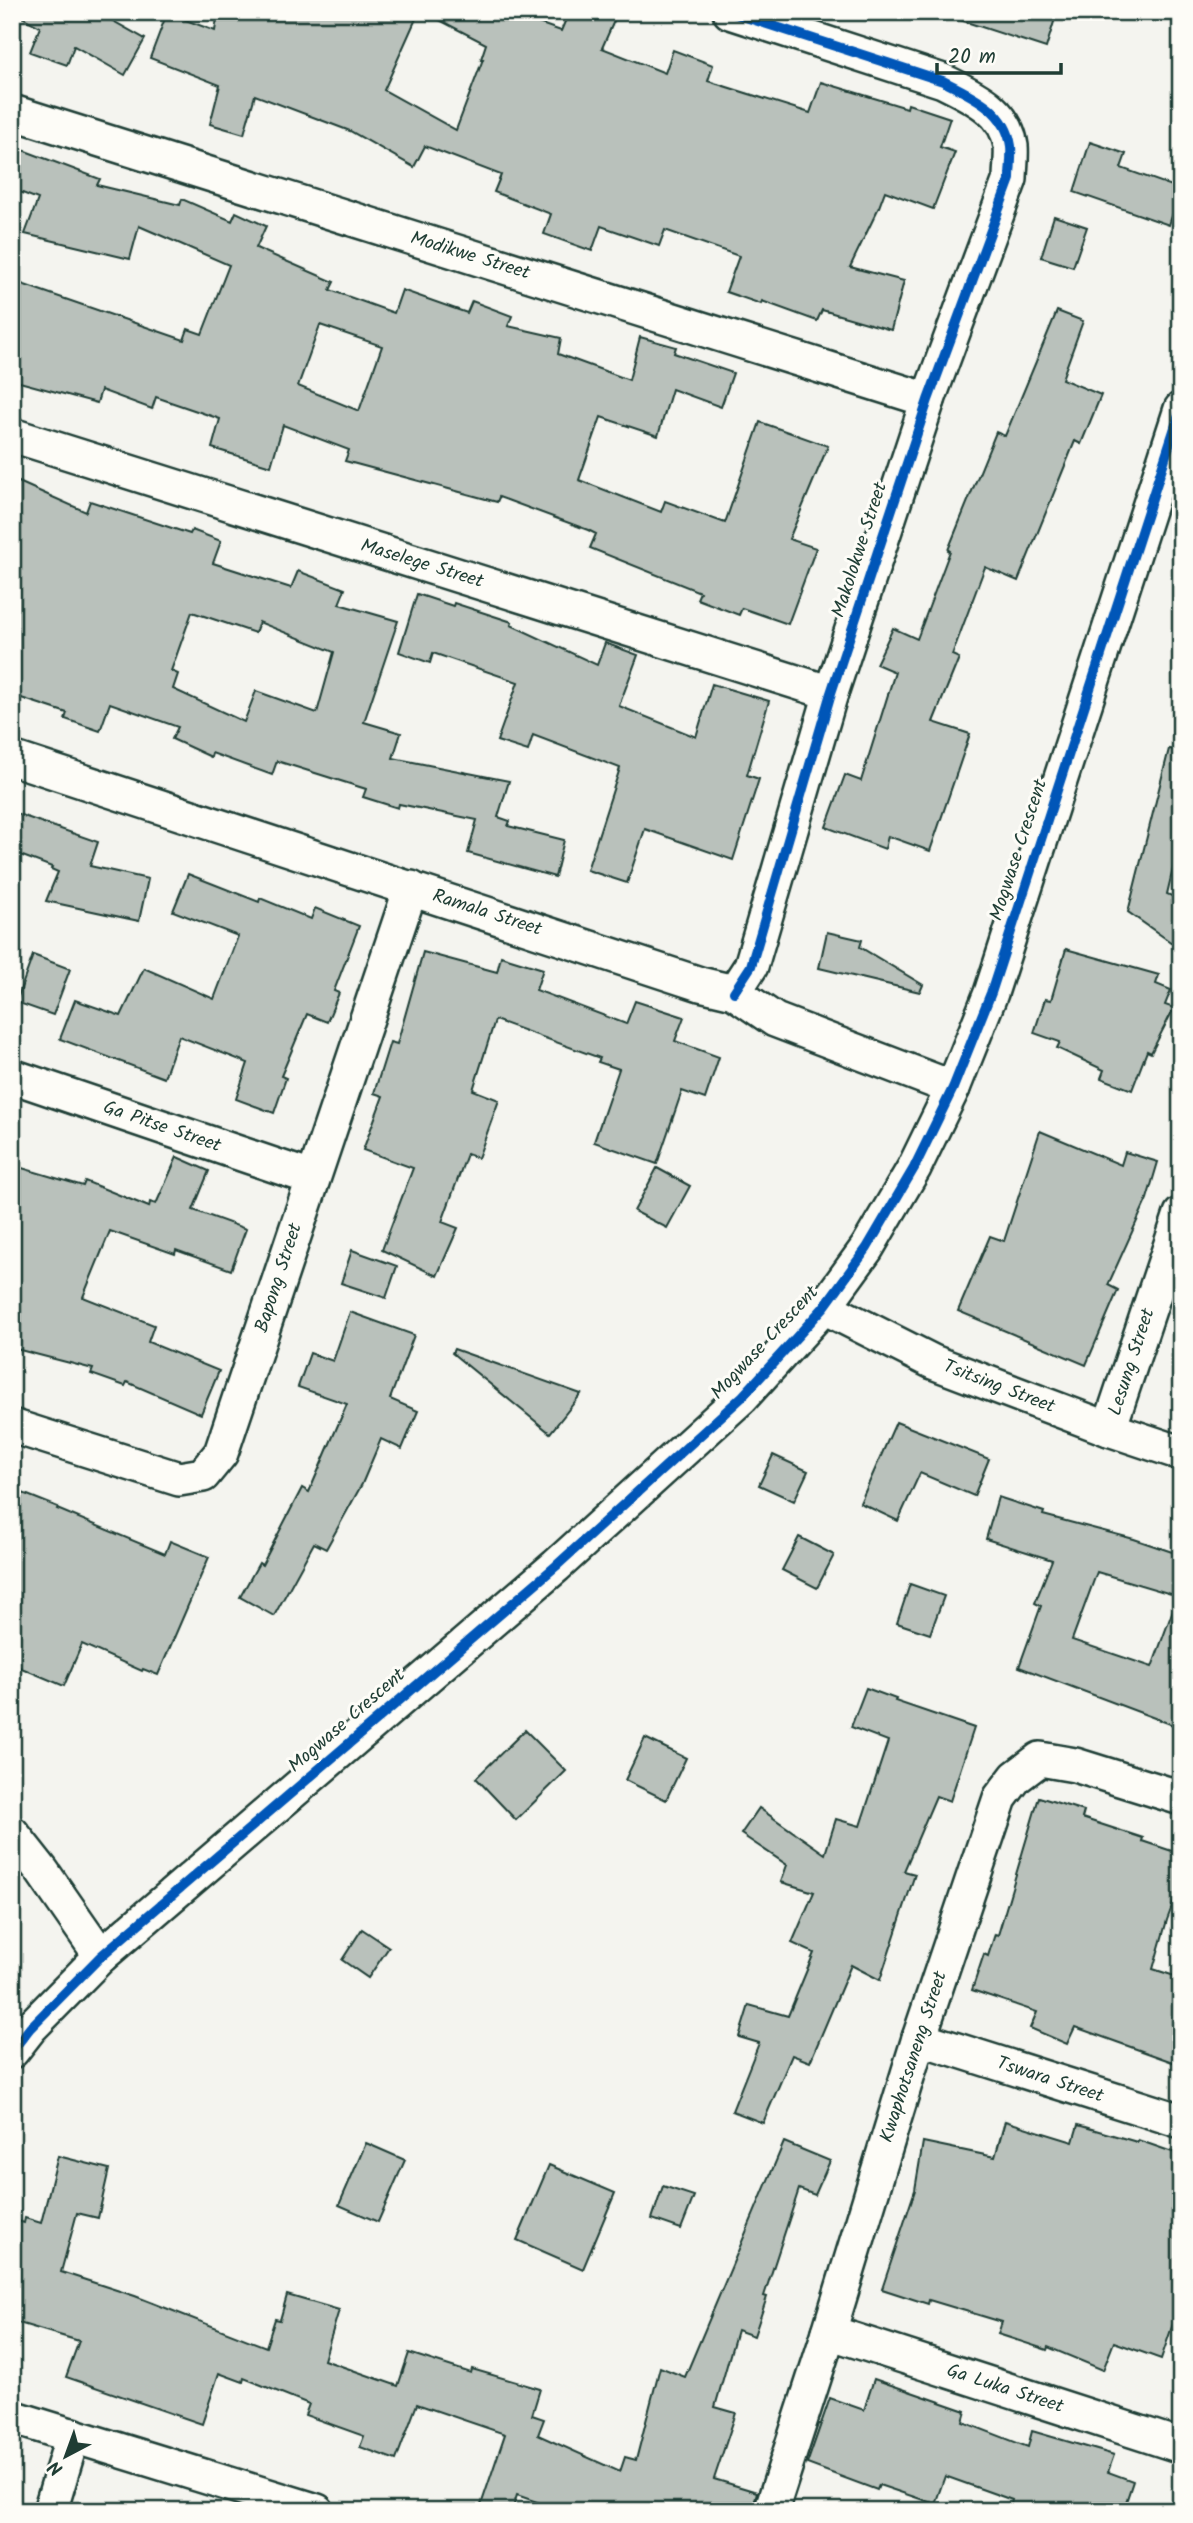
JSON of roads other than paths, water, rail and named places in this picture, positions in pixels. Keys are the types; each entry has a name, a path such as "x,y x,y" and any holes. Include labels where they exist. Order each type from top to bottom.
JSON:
{"street":[{"name":"Makolokwe Street","path":"730,12 943,81 976,98 1002,120 1011,146 1010,179 929,400 831,694 751,966 734,992"},
{"name":"Modikwe Street","path":"12,112 929,400"},
{"name":"Mogwase Crescent","path":"12,2051 30,2028 101,1956 576,1548 742,1397 824,1307 867,1248 953,1088 990,993 1181,409"},
{"name":"Maselege Street","path":"12,435 831,694"},
{"name":"Ramala Street","path":"12,758 700,984 734,992 775,1020 953,1088"},
{"name":"Bapong Street","path":"12,1426 179,1479 203,1475 221,1452 411,888"},
{"name":"Ga Pitse Street","path":"12,1076 312,1178"},
{"name":"Lesung Street","path":"1109,1429 1181,1214"},
{"name":"Tsitsing Street","path":"824,1307 933,1362 1109,1429 1181,1453"},
{"name":"Kwaphotsaneng Street","path":"771,2511 830,2332 919,2038 1000,1798 1016,1777 1040,1759 1075,1765 1181,1798"},
{"path":"12,1833 101,1956"},
{"name":"Tswara Street","path":"919,2038 1181,2122"},
{"name":"Ga Luka Street","path":"830,2332 1181,2446"},
{"path":"12,2417 317,2511"},
{"path":"50,2511 73,2435"}]}
